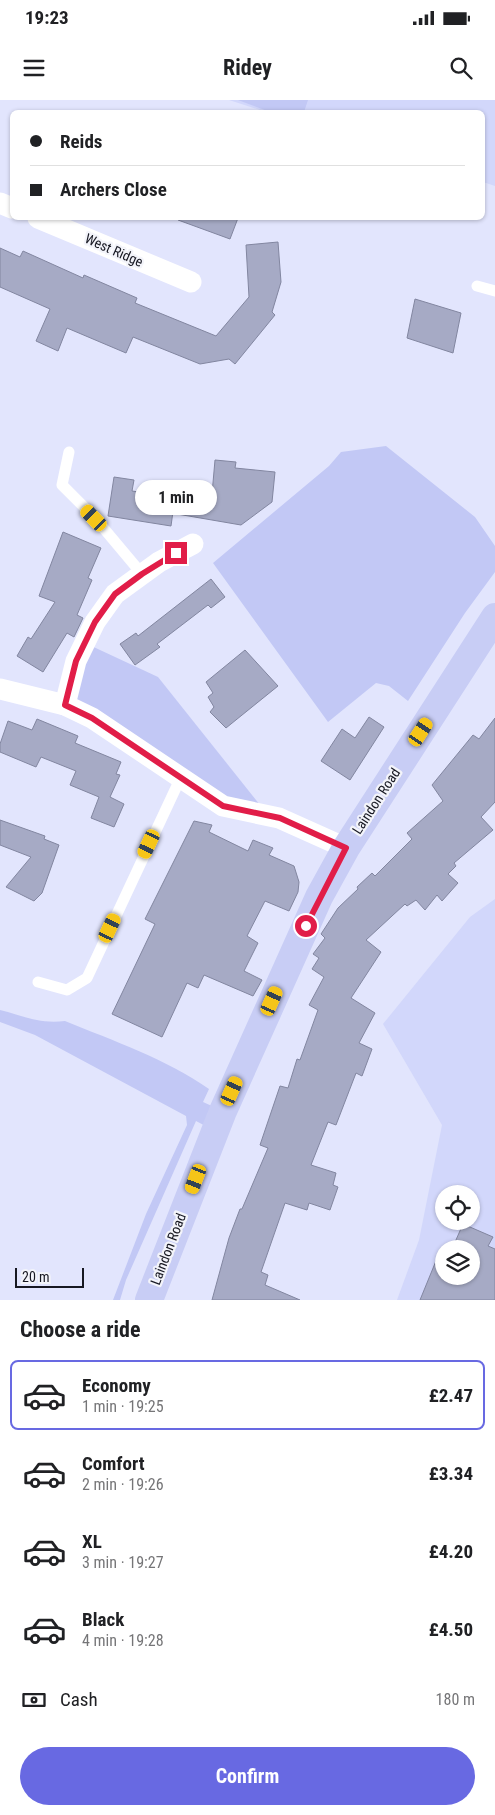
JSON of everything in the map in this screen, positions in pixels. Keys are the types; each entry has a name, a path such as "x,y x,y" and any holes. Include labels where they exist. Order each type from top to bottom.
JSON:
{"main road":[{"name":"Laindon Road","path":"149,1300 226,1104 319,897 346,848 495,617"}],"street":[{"name":"West Ridge","path":"43,220 191,282"},
{"path":"65,705 76,661 95,622 115,594 142,574 194,544"},
{"path":"0,689 65,705 92,718 223,806 280,818 346,848"}],"lane":[{"path":"477,286 495,291"},
{"path":"69,452 62,485 94,518 142,574"},
{"path":"38,982 66,990 86,978 181,777"}],"shaded area":[{"path":"229,100 495,100 495,186 485,183 485,110 260,110"},
{"path":"238,100 308,100 305,110 265,110"},
{"path":"386,446 475,517 495,546 495,572 465,613 408,701 389,686 376,683 328,722 213,563 329,466 341,452"},
{"path":"85,643 158,677 260,805 225,798 67,699"},
{"path":"495,899 495,1300 397,1300 419,1240 442,1125 383,1024 470,917"},
{"path":"0,1010 32,1019 55,1022 65,1021 139,1051 192,1078 209,1089 203,1102 223,1111 215,1131 196,1121 126,1280 120,1300 113,1300 146,1214 187,1125 186,1116 35,1035 0,1022"}],"building":[{"path":"178,220 237,220 230,239"},
{"path":"278,242 281,282 272,312 275,315 235,364 229,359 200,364 133,337 126,353 67,328 58,351 36,341 50,309 0,287 0,248 20,257 23,251 83,278 84,275 137,298 135,303 216,336 249,297 246,245"},
{"path":"415,299 461,313 453,353 407,338"},
{"path":"215,460 236,462 235,468 275,472 272,502 241,525 177,514 182,489 212,494"},
{"path":"114,477 134,480 132,491 175,497 171,526 108,516"},
{"path":"63,532 101,548 88,578 92,580 77,615 83,618 74,637 67,633 43,672 17,656 28,637 31,639 55,602 39,596"},
{"path":"211,579 225,597 211,608 208,605 157,644 160,647 135,665 120,644 136,633 138,636"},
{"path":"245,650 278,686 226,728 210,712 214,707 208,697 213,693 206,682"},
{"path":"369,717 384,727 350,780 321,761 342,729 355,738"},
{"path":"495,718 495,802 481,817 493,830 454,863 456,866 448,874 458,883 442,901 437,895 425,910 416,900 407,906 405,904 366,940 381,952 351,998 375,1013 359,1043 372,1049 362,1076 356,1073 336,1125 328,1122 311,1165 336,1173 333,1185 338,1187 330,1210 309,1203 307,1210 285,1203 261,1272 268,1275 265,1285 300,1300 212,1300 229,1238 268,1148 260,1145 280,1086 288,1088 297,1059 300,1060 318,1010 309,1005 324,977 312,969 319,958 313,954 325,938 321,934 338,908 358,889 357,887 372,873 375,876 412,839 407,833 443,801 432,785 473,735 479,739"},
{"path":"37,719 78,736 75,743 121,762 116,774 120,775 110,797 124,804 114,827 91,818 99,797 70,785 76,771 41,757 36,767 0,752 0,744 8,721 32,730"},
{"path":"0,820 45,836 44,839 59,845 42,893 34,901 6,887 31,857 0,845"},
{"path":"194,821 212,825 209,832 248,851 253,840 273,848 269,855 294,866 299,882 298,892 289,911 265,901 247,936 258,943 244,971 262,980 253,996 204,975 198,988 187,983 162,1037 112,1014 155,924 145,919"},
{"path":"460,1230 477,1230 493,1237 488,1246 495,1249 495,1300 420,1300 435,1263 435,1285 480,1285 480,1240 456,1240"}],"route":[{"path":"176,553 159,562 115,594 95,622 76,661 65,705 92,718 133,744 223,806 280,818 346,848 319,897 306,926"}]}
